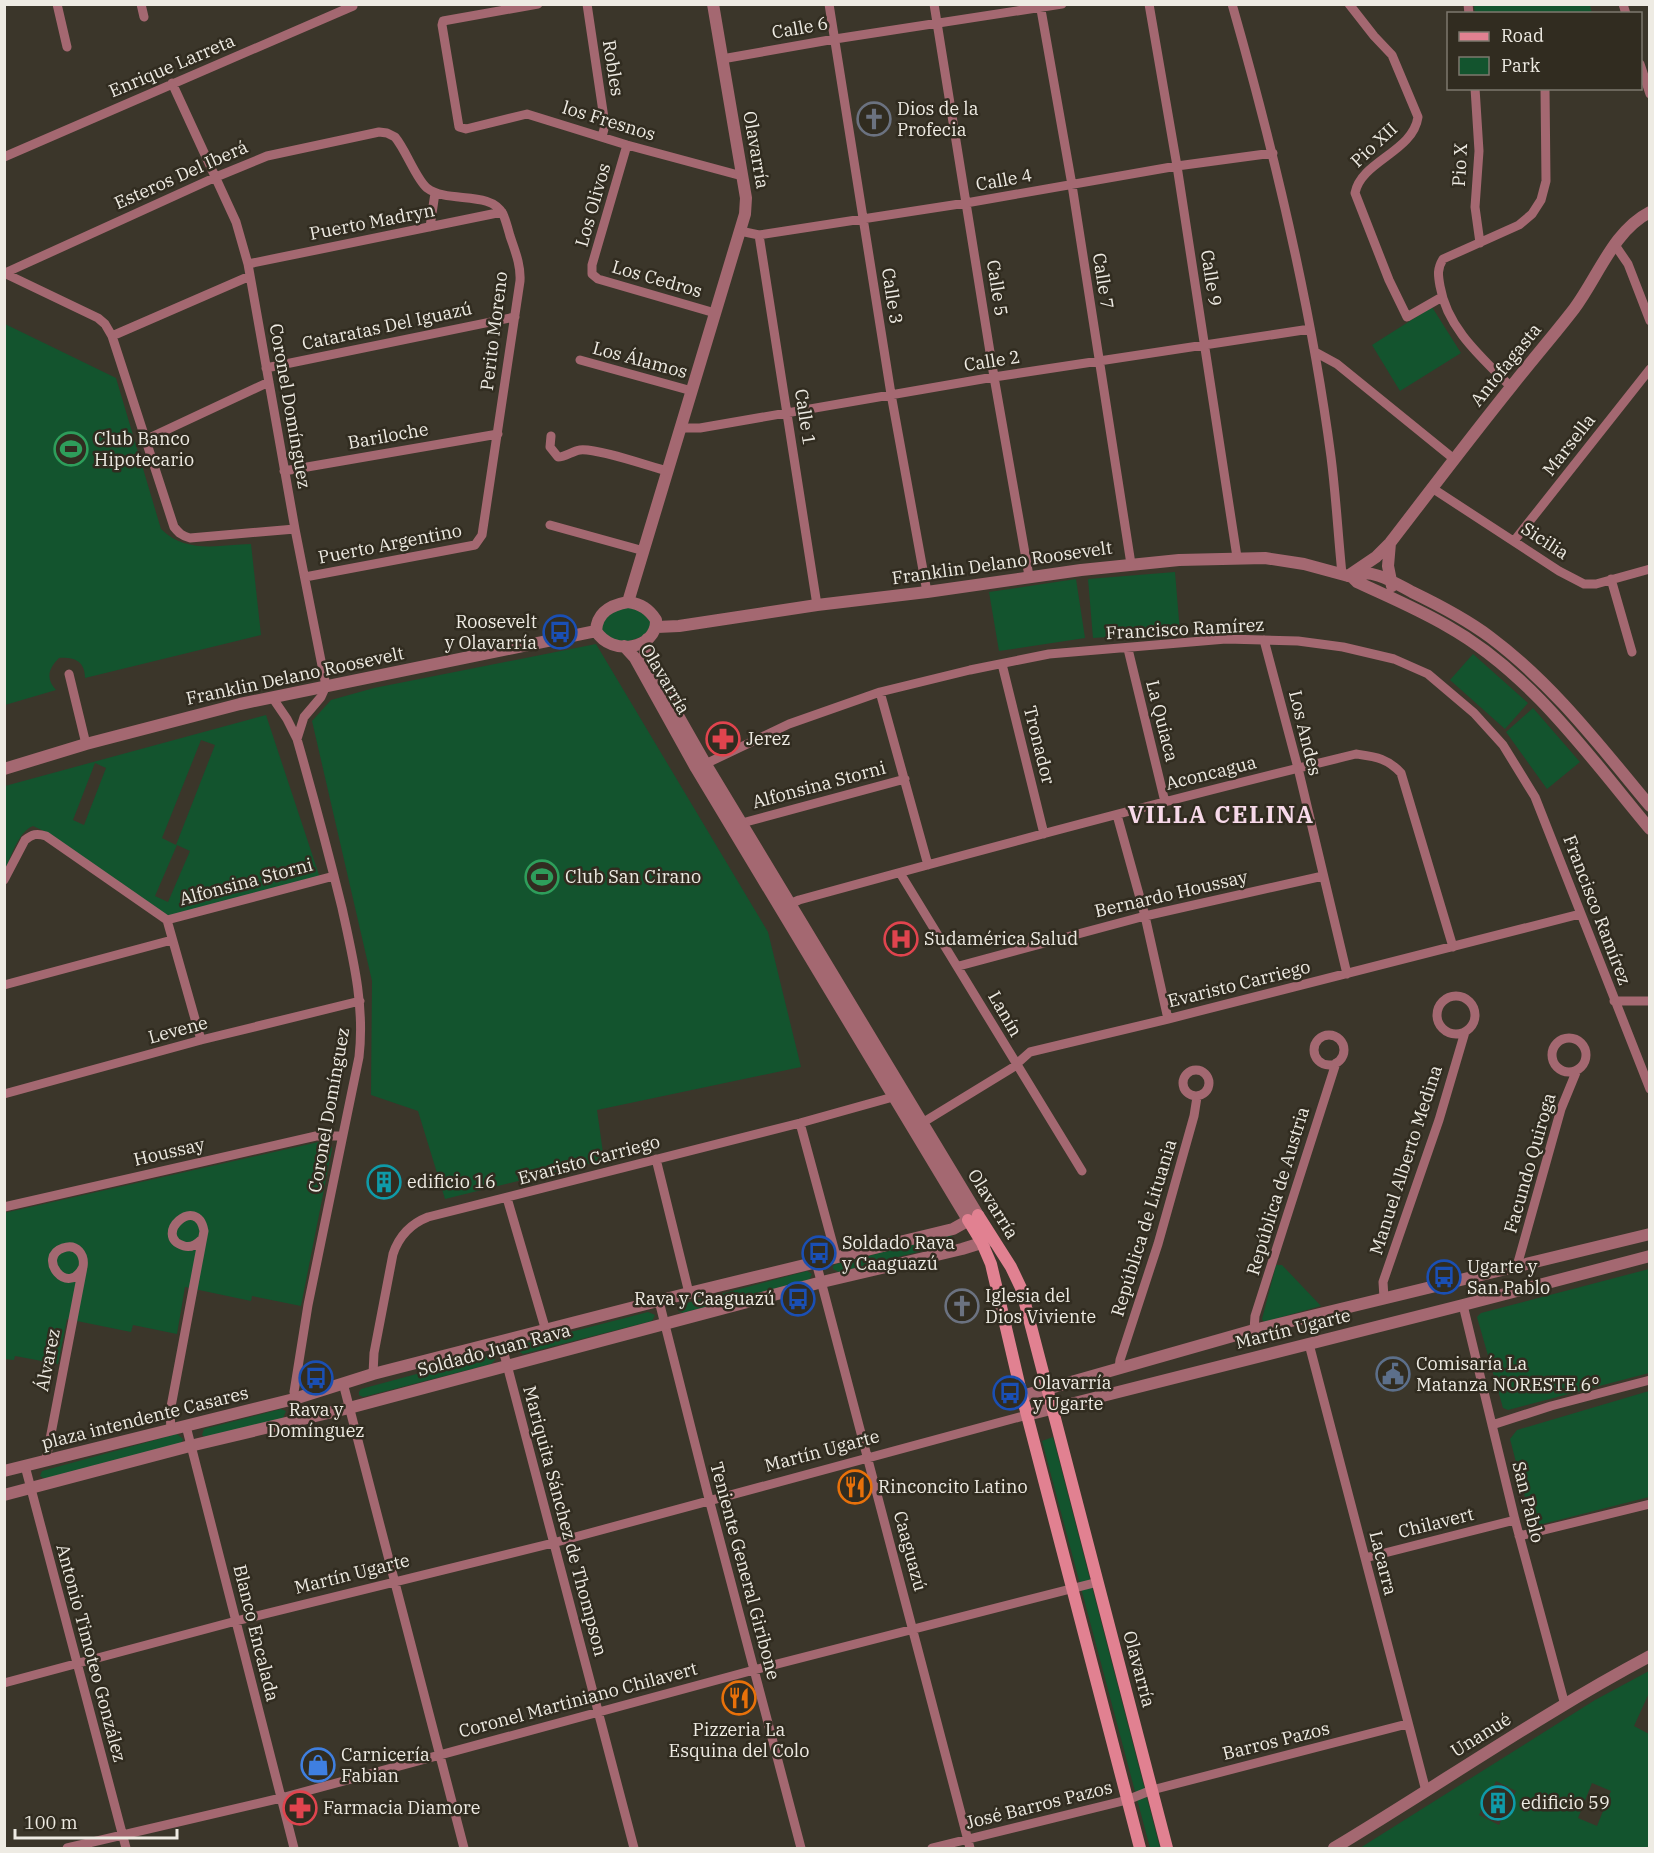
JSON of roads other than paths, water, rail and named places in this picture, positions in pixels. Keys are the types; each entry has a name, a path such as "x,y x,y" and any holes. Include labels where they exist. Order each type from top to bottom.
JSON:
{"main road":[{"name":"Olavarría","path":"973,1218 987,1241 1014,1272 1021,1288 1167,1848"},
{"name":"Olavarría","path":"987,1241 1022,1396 1140,1848"}],"street":[{"path":"57,4 67,46"},
{"path":"141,4 144,17"},
{"name":"los Fresnos","path":"538,4 443,21 459,127 466,129 527,114 627,145 742,176"},
{"name":"Robles","path":"587,4 605,125 602,137"},
{"name":"Olavarría","path":"628,602 745,214 746,198 713,4"},
{"name":"Calle 3","path":"829,4 891,394 927,592"},
{"name":"Calle 5","path":"934,4 994,377 1029,576"},
{"name":"Calle 6","path":"722,59 1062,4"},
{"name":"Calle 9","path":"1149,4 1177,166 1237,557"},
{"path":"1232,4 1273,153 1315,352 1347,576"},
{"name":"Pio XII","path":"1350,4 1374,36 1392,55 1418,117 1414,130 1402,144 1363,177 1355,193 1389,280 1407,316 1442,297"},
{"name":"Enrique Larreta","path":"4,156 353,6"},
{"name":"Calle 7","path":"1041,6 1072,185 1131,564"},
{"path":"1642,67 1650,94"},
{"name":"Coronel Domínguez","path":"172,83 236,222 248,264 284,471 326,686"},
{"name":"Pio X","path":"1475,90 1479,151 1475,207 1480,243"},
{"path":"1511,387 1462,336 1442,297 1438,271 1443,259 1526,221 1541,201 1546,181 1545,90"},
{"name":"Esteros Del Iberá","path":"5,273 267,156 379,132 395,137 424,184 435,193"},
{"name":"Los Olivos","path":"592,274 592,265 627,145"},
{"name":"Calle 4","path":"740,231 759,235 966,203 1177,166 1273,153"},
{"path":"430,227 435,193 487,201 502,212"},
{"name":"Puerto Madryn","path":"248,264 502,212"},
{"name":"Perito Moreno","path":"480,541 520,281 520,267 502,212"},
{"name":"Antofagasta","path":"1347,576 1376,557 1390,543 1577,306 1615,245 1633,224 1650,212"},
{"name":"Calle 1","path":"759,235 817,605"},
{"path":"1615,245 1628,264 1650,321"},
{"path":"5,273 98,318 105,324 112,336 174,527 183,537 295,529"},
{"name":"Los Cedros","path":"592,274 598,279 715,313"},
{"path":"112,336 250,276"},
{"name":"Cataratas Del Iguazú","path":"266,368 515,317"},
{"name":"Calle 2","path":"681,428 700,428 994,377 1310,329"},
{"path":"1315,352 1337,364 1454,459"},
{"name":"Los Álamos","path":"580,360 692,391"},
{"name":"Marsella","path":"1514,541 1650,369"},
{"path":"147,439 268,382"},
{"name":"Bariloche","path":"284,471 498,434"},
{"path":"551,436 550,447 558,457 564,457 580,450 597,452 668,471"},
{"name":"Sicilia","path":"1432,488 1578,582 1590,585 1650,569"},
{"path":"550,525 644,551"},
{"name":"Puerto Argentino","path":"305,577 475,545 480,541"},
{"path":"1390,543 1388,566 1390,580 1399,601"},
{"name":"Franklin Delano Roosevelt","path":"657,627 679,626 817,605 1131,564 1237,557 1283,561 1347,576"},
{"path":"1347,576 1366,572 1390,580 1453,613 1489,636 1515,657 1560,700 1650,806"},
{"path":"1347,576 1448,626 1481,649 1525,686 1568,731 1650,829"},
{"path":"1611,579 1632,652"},
{"path":"628,602 642,605 647,609 656,620 657,627 648,639 634,646 607,644 596,631 598,618 606,610 618,603 628,602"},
{"name":"Franklin Delano Roosevelt","path":"4,769 86,744 272,697 596,631"},
{"name":"Olavarría","path":"648,639 645,652 648,663 701,766 742,823 893,1097 973,1218"},
{"name":"Francisco Ramírez","path":"701,766 789,724 880,692 1049,654 1226,639 1309,642 1394,659 1428,674 1474,713 1503,745 1535,797 1650,1089"},
{"name":"Los Andes","path":"1264,640 1298,768 1347,974"},
{"name":"Olavarría","path":"624,646 635,658 922,1123 973,1218"},
{"name":"La Quiaca","path":"1128,649 1165,802"},
{"name":"Tronador","path":"1002,664 1044,834"},
{"path":"69,674 86,744"},
{"path":"297,740 304,717 321,697 326,686"},
{"path":"880,692 928,865"},
{"name":"Coronel Domínguez","path":"272,697 287,719 297,740 334,876 356,970 362,1027 359,1057 308,1305 294,1400 299,1419"},
{"name":"Aconcagua","path":"786,906 1044,834 1356,754 1391,763 1401,773 1453,947"},
{"name":"Alfonsina Storni","path":"742,823 905,779"},
{"path":"1117,815 1145,916 1168,1019"},
{"path":"4,880 26,840 30,836 40,834 167,920 201,1040"},
{"name":"Lanín","path":"900,873 959,966 1016,1065 1082,1171"},
{"name":"Alfonsina Storni","path":"167,920 334,876"},
{"name":"Bernardo Houssay","path":"959,966 1145,916 1323,876"},
{"name":"Evaristo Carriego","path":"922,1123 1016,1065 1030,1052 1580,914"},
{"path":"4,985 172,940"},
{"name":"Manuel Alberto Medina","path":"1384,1298 1383,1281 1438,1120 1465,1032 1473,1023 1474,1010 1467,1000 1461,997 1448,998 1439,1007 1437,1018 1439,1024 1453,1034 1465,1032"},
{"name":"Levene","path":"4,1094 201,1040 360,1001"},
{"path":"1614,1001 1650,1001"},
{"name":"República de Austria","path":"1254,1330 1255,1316 1336,1063"},
{"name":"Facundo Quiroga","path":"1517,1266 1561,1110 1577,1070"},
{"name":"Evaristo Carriego","path":"373,1374 374,1353 393,1254 406,1231 416,1222 893,1097"},
{"name":"República de Lituania","path":"1119,1368 1158,1244 1194,1116 1197,1097"},
{"path":"800,1123 836,1256"},
{"name":"Houssay","path":"4,1207 316,1136 342,1136"},
{"path":"656,1159 689,1293"},
{"path":"507,1198 546,1330"},
{"name":"Soldado Juan Rava","path":"294,1400 373,1374 953,1228 973,1218"},
{"name":"Martín Ugarte","path":"1022,1396 1254,1330 1650,1234"},
{"path":"171,1430 170,1412 201,1240"},
{"name":"Soldado Juan Rava","path":"4,1495 190,1446 349,1408 664,1323 987,1241"},
{"name":"Martín Ugarte","path":"4,1683 236,1621 553,1543 709,1499 1027,1415 1650,1256"},
{"name":"Caaguazú","path":"816,1262 969,1844"},
{"name":"Álvarez","path":"46,1460 83,1267"},
{"name":"Teniente General Giribone","path":"660,1301 709,1499 801,1848"},
{"name":"San Pablo","path":"1463,1305 1519,1536 1564,1705"},
{"name":"Mariquita Sánchez de Thompson","path":"501,1342 634,1848"},
{"name":"Lacarra","path":"1309,1344 1426,1791"},
{"path":"1492,1425 1551,1406 1650,1380"},
{"path":"343,1383 464,1848"},
{"name":"plaza intendente Casares","path":"4,1471 294,1400"},
{"name":"Blanco Encalada","path":"186,1426 294,1848"},
{"name":"Antonio Timoteo González","path":"25,1466 126,1848"},
{"path":"1519,1536 1650,1504"},
{"name":"Chilavert","path":"1365,1558 1515,1520"},
{"name":"Coronel Martiniano Chilavert","path":"67,1848 281,1797 754,1670 1098,1582"},
{"name":"Unanué","path":"1334,1848 1564,1705 1650,1656"},
{"name":"Barros Pazos","path":"1152,1790 1407,1724"},
{"name":"José Barros Pazos","path":"933,1848 969,1844 1127,1800 1152,1790"}],"place":[{"name":"Dios de la Profecia","path":"874,119"},
{"name":"Club Banco Hipotecario","path":"71,449"},
{"name":"Roosevelt y Olavarría","path":"560,632"},
{"name":"Jerez","path":"723,739"},
{"name":"Club San Cirano","path":"542,877"},
{"name":"Sudamérica Salud","path":"901,939"},
{"name":"edificio 16","path":"384,1182"},
{"name":"Soldado Rava y Caaguazú","path":"819,1253"},
{"name":"Ugarte y San Pablo","path":"1444,1277"},
{"name":"Rava y Caaguazú","path":"798,1299"},
{"name":"Iglesia del Dios Viviente","path":"962,1306"},
{"name":"Comisaría La Matanza NORESTE 6°","path":"1393,1374"},
{"name":"Rava y Domínguez","path":"316,1378"},
{"name":"Olavarría y Ugarte","path":"1010,1393"},
{"name":"Rinconcito Latino","path":"855,1487"},
{"name":"Pizzeria La Esquina del Colo","path":"739,1698"},
{"name":"Carnicería Fabian","path":"318,1765"},
{"name":"edificio 59","path":"1498,1803"},
{"name":"Farmacia Diamore","path":"300,1808"}],"district":[{"name":"VILLA CELINA","path":"1221,815"}]}
